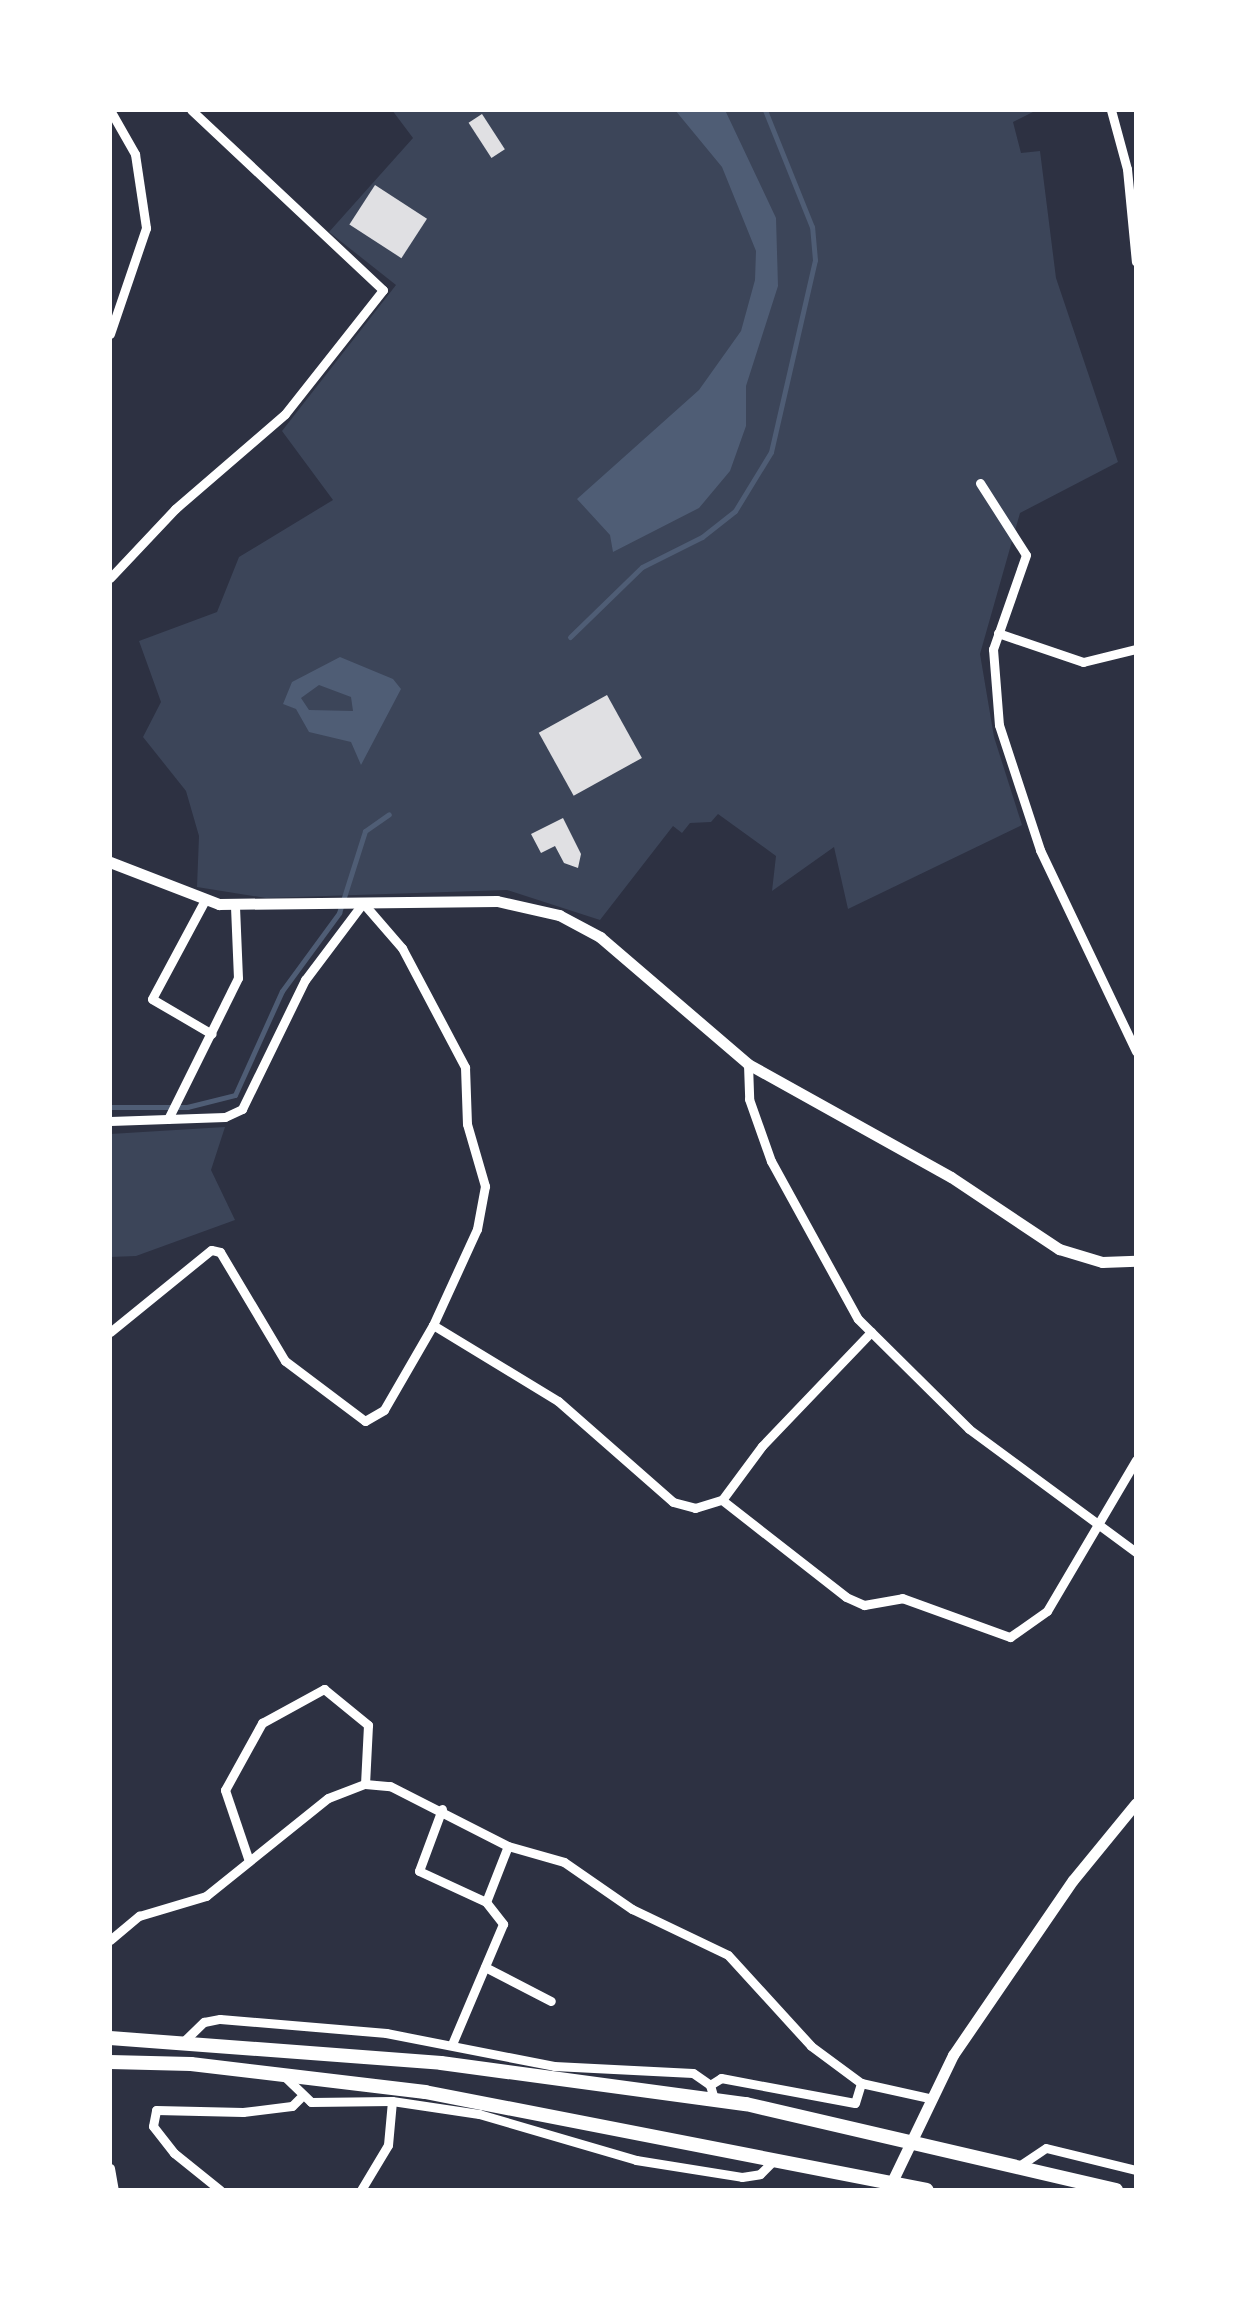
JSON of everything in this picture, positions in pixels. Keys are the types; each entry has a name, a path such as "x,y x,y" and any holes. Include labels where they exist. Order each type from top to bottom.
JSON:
{"highway":[{"path":"110,2038 441,2064 712,2092 1116,2190"},
{"path":"110,2062 282,2074 515,2107 890,2186 927,2190"}],"street":[{"path":"110,110 135,154 146,228 110,334"},
{"path":"110,578 175,509 284,414 384,290 190,110"},
{"path":"1112,110 1126,169 1136,262"},
{"path":"980,483 1026,555 990,665 999,725 1028,819 1136,1051"},
{"path":"998,634 1083,662 1136,649"},
{"path":"110,862 205,900 235,905 497,900 560,915 600,937 748,1064 950,1177 1059,1249 1102,1262 1136,1260"},
{"path":"205,900 152,999 212,1034"},
{"path":"110,1120 225,1117 242,1109 306,980 363,903"},
{"path":"110,1332 211,1250 220,1252 284,1361 365,1421 384,1410 432,1325 477,1229 483,1171 467,1124 459,1054 402,948 363,903"},
{"path":"168,1119 172,1100 212,1034 238,978 235,905"},
{"path":"748,1064 749,1099 772,1162 850,1308 970,1428 1136,1552"},
{"path":"432,1325 558,1400 672,1502 708,1508 722,1500 762,1446 871,1332"},
{"path":"722,1500 846,1598 864,1605 902,1598 1010,1638 1047,1611 1136,1460"},
{"path":"249,1861 225,1790 262,1723 324,1689 368,1725 365,1784"},
{"path":"110,1940 139,1916 206,1896 328,1798 365,1784 407,1791 508,1846 564,1862 632,1910 728,1955 812,2046 861,2083 929,2098"},
{"path":"890,2186 929,2098 1036,1931 1136,1802"},
{"path":"442,1808 419,1871 486,1902 503,1924 452,2044"},
{"path":"486,1902 508,1846"},
{"path":"484,1967 551,2001"},
{"path":"183,2042 194,2027 220,2020 452,2044 554,2066 665,2069 693,2074 712,2092 721,2078 855,2102 861,2083"},
{"path":"282,2074 300,2098"},
{"path":"220,2190 174,2154 153,2126 156,2110 242,2112 292,2106 300,2098 392,2101 479,2114 636,2160 742,2177 760,2174 774,2160"},
{"path":"361,2190 388,2145 392,2101"},
{"path":"1019,2166 1046,2148 1136,2170"},
{"path":"110,2168 114,2190"}],"shaded area":[{"path":"392,110 1037,110 1013,122 1021,153 1040,151 1056,278 1118,462 1020,513 980,654 994,737 1022,825 848,909 834,847 772,891 776,856 718,814 711,822 690,823 682,833 673,826 600,920 507,890 266,898 197,887 199,836 186,791 143,737 161,702 139,641 217,612 239,557 333,500 282,431 396,285 329,232 413,138"},
{"path":"675,110 725,110 776,218 778,286 746,386 746,426 730,471 699,508 613,552 610,535 577,499 699,390 741,331 755,280 756,251 722,167"},
{"path":"340,657 393,679 401,689 361,765 351,742 309,732 296,709 283,704 292,682","holes":["319,685 351,697 353,711 309,710 301,698"]},
{"path":"225,1127 211,1170 235,1220 136,1256 110,1257 110,1134"}],"building":[{"path":"482,114 505,149 491,158 469,123"},
{"path":"375,185 427,219 401,258 349,224"},
{"path":"607,695 642,758 574,796 539,733"},
{"path":"563,818 581,854 578,868 564,863 555,846 541,853 531,834"}],"waterway":[{"path":"570,637 642,567 702,537 735,511 771,452 815,260 812,227 765,110"},
{"path":"110,1107 187,1107 235,1095 282,991 339,913 365,831 389,814"}]}
